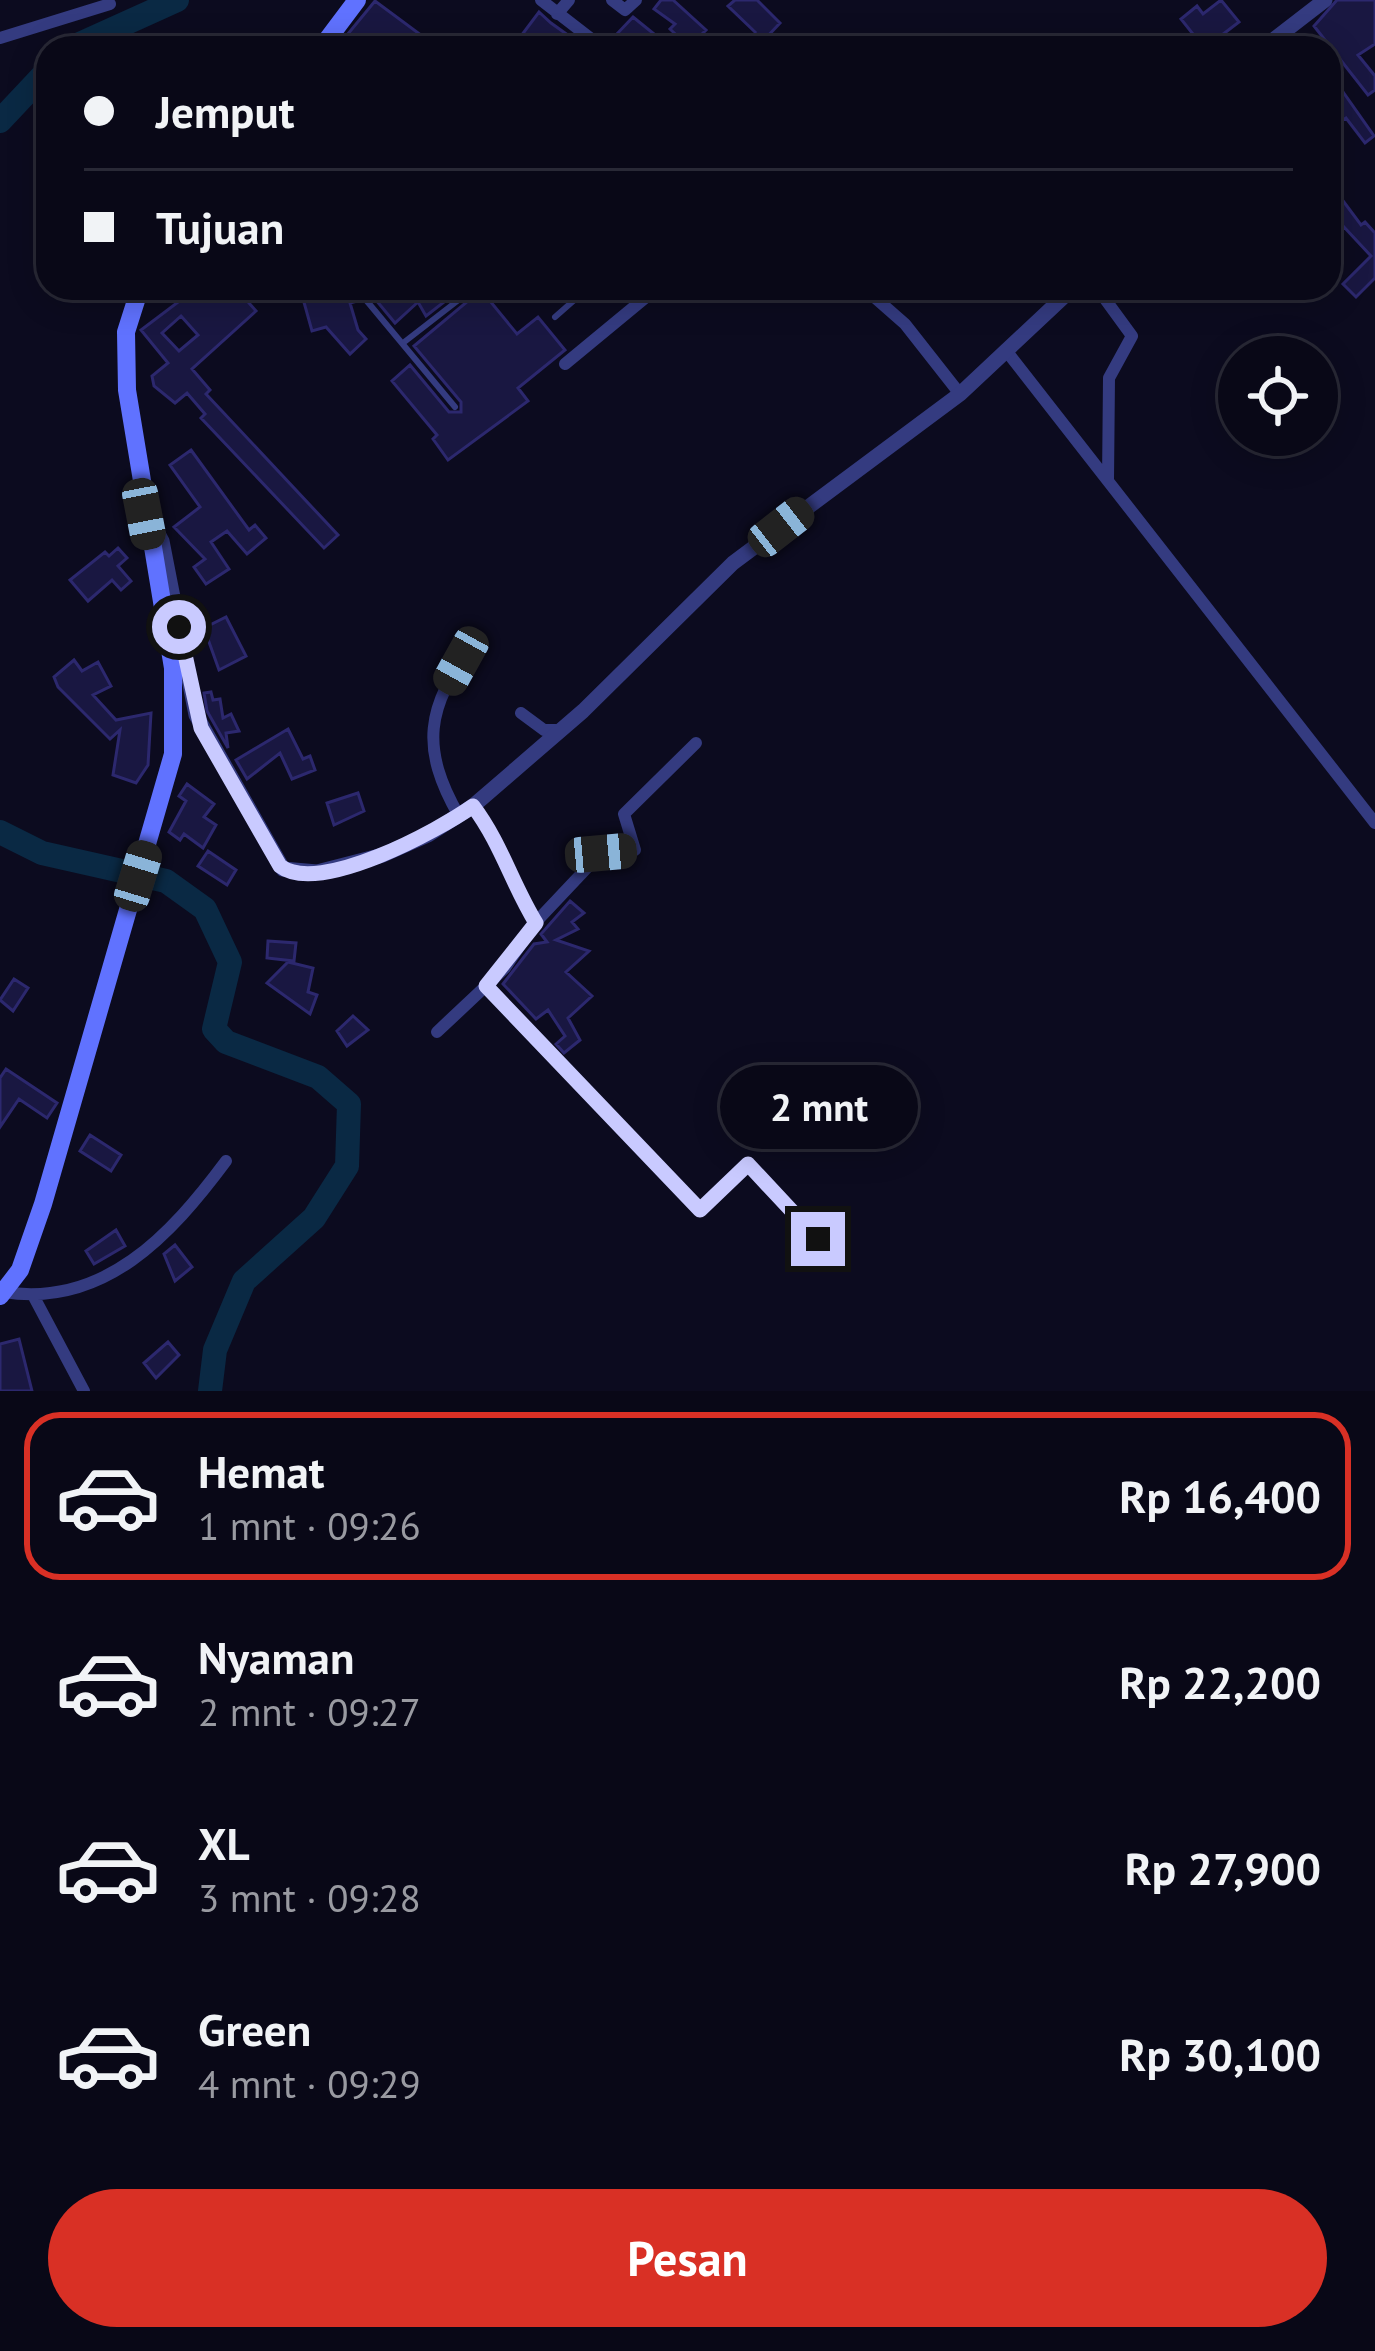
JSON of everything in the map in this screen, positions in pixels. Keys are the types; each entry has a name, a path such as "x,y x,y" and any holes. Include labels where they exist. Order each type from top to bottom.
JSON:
{"main road":[{"path":"330,36 357,0"},
{"path":"2,1294 32,1240 173,754 176,705 144,514 124,346 137,300"}],"street":[{"path":"542,0 587,36"},
{"path":"557,14 569,0"},
{"path":"612,0 625,10 636,0"},
{"path":"1278,36 1320,2"},
{"path":"0,38 110,4"},
{"path":"565,364 642,300"},
{"path":"881,300 959,394"},
{"path":"144,514 162,541 201,728 280,866 290,873 347,865 412,843 466,811 562,730 733,563 959,394 1061,300"},
{"path":"1106,300 1132,336 1109,378 1108,480"},
{"path":"1008,353 1375,823"},
{"path":"473,645 448,685 430,730 439,774 466,811 499,842 518,894 536,923"},
{"path":"521,712 544,730 562,730"},
{"path":"437,1032 486,986 601,853 634,850 624,814 696,743"},
{"path":"486,986 700,1210 748,1164 818,1239"},
{"path":"2,1294 34,1297 80,1289 129,1264 197,1201 226,1161"},
{"path":"34,1297 84,1391"}],"lane":[{"path":"366,300 455,407"},
{"path":"404,343 459,300"},
{"path":"555,316 574,300"}],"building":[{"path":"661,0 673,0 706,30 700,36 677,36 670,29 675,24 654,9"},
{"path":"735,0 757,0 780,23 768,36 751,36 755,32 728,6"},
{"path":"1221,0 1239,22 1221,36 1194,36 1181,19 1197,6 1203,14"},
{"path":"1337,0 1375,0 1375,44 1358,55 1375,76 1375,90 1368,95 1341,60 1341,36 1322,36 1314,26"},
{"path":"375,1 422,36 348,36"},
{"path":"539,12 569,36 521,36"},
{"path":"633,17 657,36 615,36"},
{"path":"1341,89 1374,136 1365,143 1346,118 1341,121"},
{"path":"1341,198 1361,225 1365,222 1375,233 1375,278 1356,297 1343,284 1371,256 1344,227 1341,230"},
{"path":"181,300 246,300 256,311 192,369 210,390 206,394 338,535 324,548 201,418 205,414 187,393 175,403 154,386 152,376 168,363 141,330","holes":["181,316 198,335 179,351 162,333"]},
{"path":"303,300 356,300 350,303 358,330 366,339 350,354 326,327 312,331"},
{"path":"376,300 447,300 426,316 418,302 395,323"},
{"path":"469,300 489,300 517,334 538,317 565,350 518,388 528,401 448,460 433,439 437,435 392,381 410,365 449,412 461,412 461,402 414,346"},
{"path":"191,450 249,530 255,525 266,538 247,554 227,531 211,542 229,569 206,584 194,567 205,559 174,527 200,507 170,465"},
{"path":"118,548 127,558 118,566 131,581 121,590 112,580 88,601 70,580 105,552 109,556"},
{"path":"226,617 246,656 219,670 204,628"},
{"path":"74,660 82,671 98,662 111,686 93,695 116,720 151,713 148,765 136,783 113,775 120,730 110,739 58,687 54,677"},
{"path":"211,692 213,700 220,699 223,718 231,714 239,731 226,733 228,748 207,711 204,693"},
{"path":"288,729 303,759 310,756 315,770 292,779 280,753 247,779 236,760"},
{"path":"187,784 214,804 204,817 216,825 203,848 184,834 180,840 169,832 186,801 179,796"},
{"path":"358,793 364,811 334,825 327,803"},
{"path":"208,851 236,870 227,885 198,866"},
{"path":"570,901 584,913 572,922 578,929 556,940 589,951 566,972 592,996 568,1018 580,1040 564,1053 556,1044 565,1036 548,1010 536,1019 503,984 534,944 547,942 541,934"},
{"path":"268,941 296,943 294,961 267,958"},
{"path":"288,962 313,968 308,992 317,995 310,1014 267,983"},
{"path":"14,979 28,988 13,1011 0,1000"},
{"path":"353,1016 368,1030 347,1046 337,1031"},
{"path":"6,1069 57,1103 47,1118 19,1099 0,1127 0,1078"},
{"path":"90,1135 121,1155 111,1171 80,1151"},
{"path":"116,1230 125,1246 94,1264 86,1251"},
{"path":"175,1245 192,1267 175,1281 164,1254"},
{"path":"19,1339 32,1391 0,1391 0,1344"},
{"path":"168,1342 179,1355 156,1378 144,1363"}],"waterway":[{"path":"98,36 177,0"},
{"path":"0,121 36,83"},
{"path":"0,832 42,853 166,881 205,909 230,962 214,1029 226,1042 318,1077 349,1104 347,1166 314,1218 244,1281 215,1350 210,1391"}],"route":[{"path":"179,627 201,728 286,872 317,872 383,855 428,835 473,806 499,842 508,874 536,923 505,968 486,986 700,1210 748,1164 818,1239"}]}
